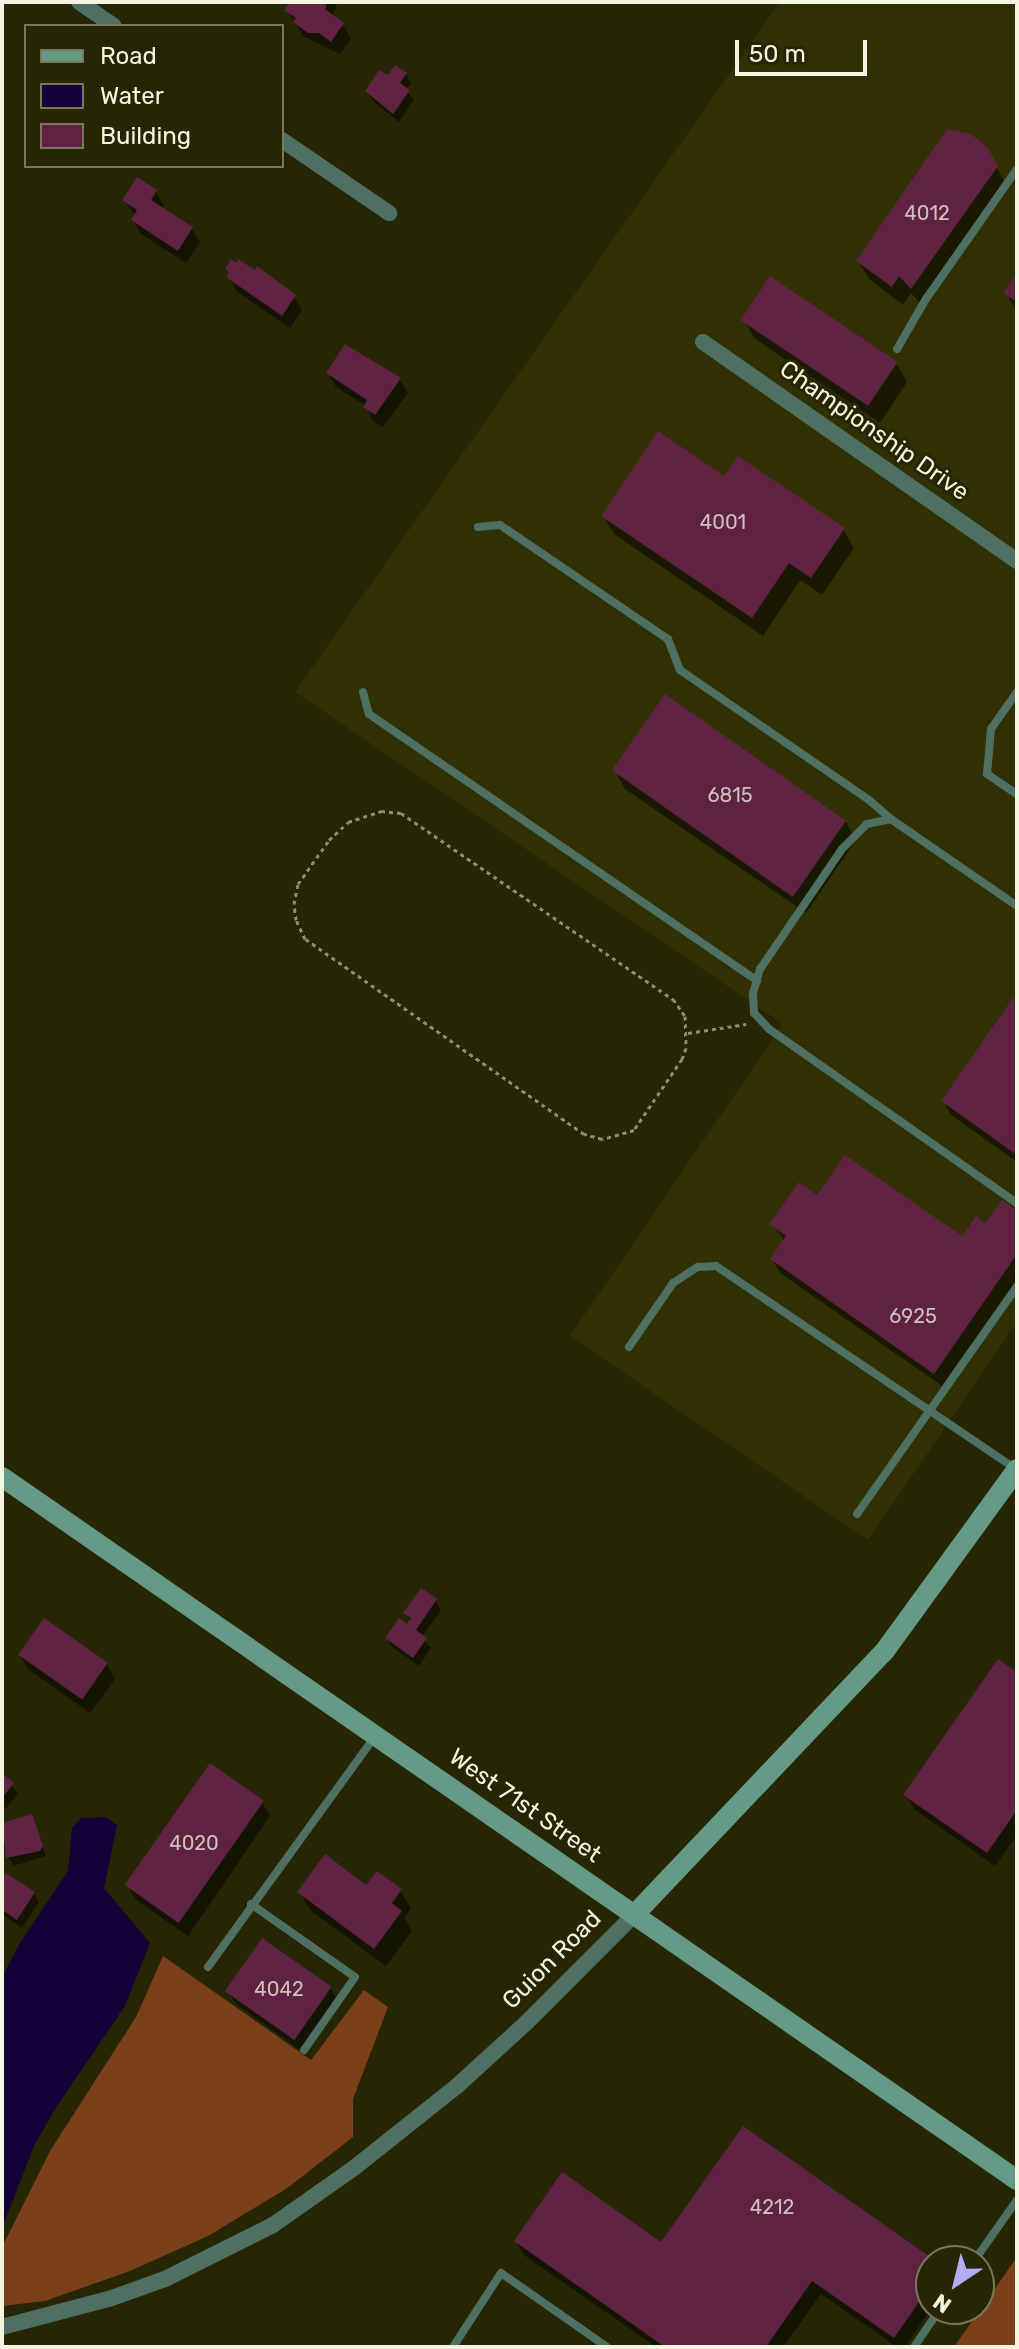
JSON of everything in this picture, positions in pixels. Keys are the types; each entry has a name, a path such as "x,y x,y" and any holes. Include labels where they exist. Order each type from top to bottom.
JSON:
{"main road":[{"name":"Guion Road","path":"635,1914 879,1659 1017,1469"},
{"name":"West 71st Street","path":"2,1477 1017,2180"}],"street":[{"path":"79,2 111,24"},
{"path":"284,141 389,213"},
{"name":"Championship Drive","path":"703,342 1017,561"},
{"name":"Guion Road","path":"2,2327 109,2299 165,2279 273,2225 354,2168 457,2086 543,2007 635,1914"}],"lane":[{"path":"897,349 926,299 1017,169"},
{"path":"478,527 500,525 668,639 680,670 1017,906"},
{"path":"363,692 369,714 757,981"},
{"path":"1017,692 991,729 987,774 1017,794"},
{"path":"891,819 867,824 842,849 760,969 754,1013 1017,1203"},
{"path":"629,1347 673,1283 698,1267 716,1266 1017,1469"},
{"path":"857,1514 1017,1286"},
{"path":"208,1967 377,1735"},
{"path":"251,1904 355,1977 304,2050"},
{"path":"985,2245 1017,2200"},
{"path":"453,2347 501,2273 607,2347"},
{"path":"914,2347 929,2325"}],"path":[{"path":"381,811 401,813 673,999 685,1016 688,1033 682,1059 634,1130 602,1139 584,1134 322,954 305,939 296,920 294,904 298,884 329,840 348,822 381,811"},
{"path":"688,1033 762,1021"}],"shaded area":[{"path":"780,2 1017,2 1017,1322 868,1540 570,1336 783,1024 295,692"},
{"path":"163,1956 311,2060 364,1990 388,2007 353,2099 353,2137 286,2189 208,2236 130,2271 45,2301 2,2306 2,2247 50,2151 136,2017"},
{"path":"1017,2257 1017,2347 954,2347 969,2325 995,2325 995,2288"}],"water":[{"path":"106,1817 117,1825 104,1888 150,1943 125,2006 55,2109 34,2146 2,2228 2,1977 20,1943 68,1871 72,1828 81,1818"}],"building":[{"path":"290,2 322,2 327,6 325,9 344,23 331,42 319,33 308,33 293,22 296,18 284,10"},
{"path":"395,65 407,73 400,83 410,90 393,114 365,91 379,70 388,75"},
{"path":"947,129 971,134 988,148 998,166 911,289 899,276 892,287 856,261"},
{"path":"137,177 157,190 151,200 193,227 178,251 131,220 137,210 122,200"},
{"path":"231,259 236,263 238,259 255,270 257,266 296,295 282,316 226,277 229,272 225,269"},
{"path":"1017,273 1017,302 1003,293"},
{"path":"770,276 898,362 868,406 740,320"},
{"path":"345,344 401,378 375,415 363,407 367,400 326,373"},
{"path":"658,431 724,476 738,456 845,528 811,578 789,563 752,618 601,516"},
{"path":"665,694 846,821 793,897 612,770"},
{"path":"1013,998 1017,1001 1017,1155 941,1101"},
{"path":"845,1155 962,1236 976,1216 985,1223 1002,1200 1017,1211 1017,1254 934,1374 770,1259 786,1236 769,1224 799,1182 817,1195"},
{"path":"421,1588 437,1599 416,1630 427,1638 413,1658 385,1638 399,1618 407,1624 411,1618 403,1613"},
{"path":"44,1618 108,1663 82,1700 18,1655"},
{"path":"998,1659 1017,1672 1017,1810 987,1853 903,1795"},
{"path":"210,1763 264,1801 179,1923 125,1885"},
{"path":"2,1773 14,1783 2,1798"},
{"path":"32,1814 43,1846 40,1851 6,1858 2,1823"},
{"path":"325,1854 366,1885 377,1871 402,1889 392,1903 402,1911 374,1949 297,1892"},
{"path":"6,1873 35,1892 17,1920 2,1910 2,1879"},
{"path":"262,1938 332,1987 294,2040 225,1991"},
{"path":"743,2126 915,2246 915,2308 894,2338 812,2281 766,2347 665,2347 514,2241 562,2172 661,2242"}]}
